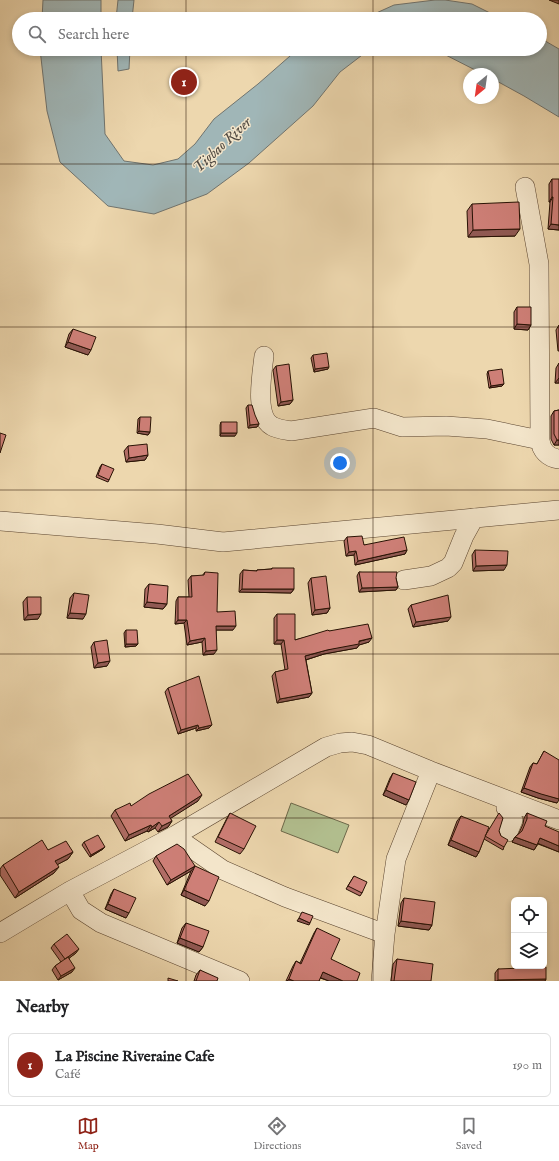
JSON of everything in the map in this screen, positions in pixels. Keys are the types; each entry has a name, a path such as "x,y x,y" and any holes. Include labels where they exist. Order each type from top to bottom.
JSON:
{"street":[{"path":"526,186 539,264 540,446 546,454 559,459"},
{"path":"264,356 261,387 261,410 267,422 279,429 290,431 374,418 402,427 446,426 487,429 540,440"},
{"path":"0,521 157,534 223,542 559,510"},
{"path":"404,580 432,576 448,568 453,563 464,536 474,518"},
{"path":"0,933 70,891 176,835 326,747 340,743 352,742 368,744 431,771 559,820"},
{"path":"381,981 385,934 396,860 431,771"},
{"path":"508,801 506,808 513,820 508,832"},
{"path":"176,835 184,843 223,870 285,897 385,934"},
{"path":"70,891 81,910 100,923 240,981"}],"green space":[{"path":"291,803 349,825 338,853 281,831"}],"water":[{"path":"43,0 101,0 101,12 42,12"},
{"path":"118,0 134,0 133,12 117,12"},
{"path":"445,0 472,4 488,12 378,12 394,5"},
{"path":"547,42 559,49 559,117 499,82 499,68 471,68 448,56 547,56"},
{"name":"Tigbao River","path":"41,56 101,56 105,134 124,161 153,165 178,159 195,144 214,119 290,56 361,56 340,72 313,106 249,163 207,194 154,214 108,206 60,162 47,111"},
{"path":"117,56 130,56 129,69 118,71"}],"building":[{"path":"552,179 559,179 559,225 551,224 553,197"},
{"path":"519,202 520,229 473,230 472,204"},
{"path":"517,307 531,307 531,325 517,324"},
{"path":"73,329 96,337 91,350 68,342"},
{"path":"327,353 329,367 315,369 313,355"},
{"path":"289,364 293,400 281,402 276,366"},
{"path":"502,369 504,384 491,386 488,371"},
{"path":"248,405 252,405 259,424 250,425"},
{"path":"559,410 559,440 557,440 554,434 554,411"},
{"path":"140,417 151,417 150,432 139,431"},
{"path":"221,422 237,422 237,433 221,433"},
{"path":"0,433 6,435 0,453"},
{"path":"147,444 148,455 129,458 128,446"},
{"path":"102,464 114,469 109,480 98,475"},
{"path":"362,536 364,545 404,537 407,550 358,561 356,551 349,552 347,537"},
{"path":"475,550 508,551 507,565 476,566"},
{"path":"272,568 294,568 294,589 242,589 243,570 257,571"},
{"path":"205,572 218,573 217,612 235,611 236,626 216,626 217,650 206,651 205,638 190,641 187,620 178,620 178,597 192,597 191,576 204,575"},
{"path":"359,572 397,572 396,578 398,587 362,588"},
{"path":"326,576 330,608 315,610 311,578"},
{"path":"149,584 168,586 167,604 147,602"},
{"path":"74,593 89,595 86,614 70,613"},
{"path":"448,595 451,617 416,622 411,605"},
{"path":"27,597 41,597 41,614 28,615"},
{"path":"277,614 295,614 295,640 328,630 368,624 372,638 359,641 359,644 305,656 312,693 280,699 275,672 288,669 284,640 277,640"},
{"path":"126,630 137,630 138,644 126,644"},
{"path":"107,640 110,661 98,663 94,642"},
{"path":"199,676 212,725 199,728 198,725 181,730 168,688"},
{"path":"544,751 559,760 559,799 524,788 533,763 537,764"},
{"path":"393,773 416,782 409,800 386,790"},
{"path":"188,774 202,795 169,816 172,821 162,826 159,822 152,827 151,825 129,835 115,810 130,803 131,806 149,794"},
{"path":"230,813 256,826 244,849 218,837"},
{"path":"499,813 503,818 499,831 501,836 508,840 504,847 485,836"},
{"path":"527,813 547,821 545,826 559,832 559,846 540,838 537,845 515,837 522,831 527,819"},
{"path":"461,816 489,827 479,852 451,840"},
{"path":"98,835 105,847 91,855 84,842"},
{"path":"42,840 48,850 66,841 73,852 55,861 59,867 19,892 3,865"},
{"path":"177,844 184,849 195,866 171,880 156,856"},
{"path":"195,866 219,877 209,901 184,890"},
{"path":"354,876 367,882 362,893 348,886"},
{"path":"114,889 136,898 129,913 108,904"},
{"path":"404,898 435,902 432,925 401,921"},
{"path":"302,912 313,916 310,923 299,918"},
{"path":"186,923 209,931 203,947 180,938"},
{"path":"317,928 340,939 331,959 360,973 357,981 343,981 323,972 319,981 294,981 289,979 296,961 301,964"},
{"path":"67,934 79,949 65,959 54,944"},
{"path":"68,957 75,968 61,976 55,966"},
{"path":"397,959 433,964 431,981 394,981"},
{"path":"498,969 546,969 546,979 498,980"},
{"path":"200,970 218,978 217,981 196,981"},
{"path":"168,978 178,981 168,981"}],"place":[{"name":"La Piscine Riveraine Cafe","path":"184,82"}]}
